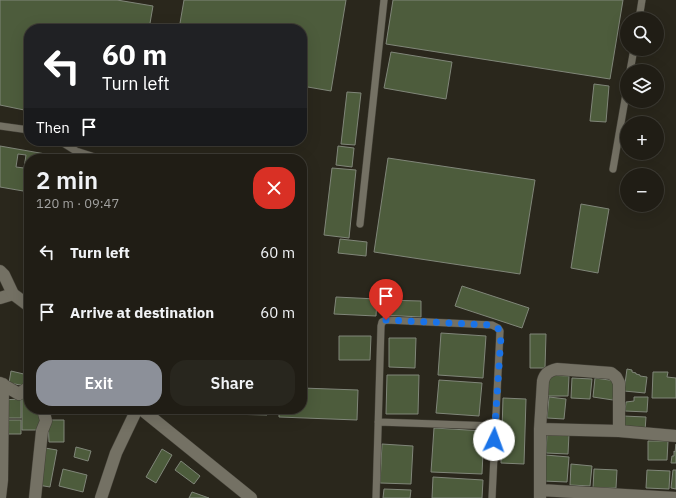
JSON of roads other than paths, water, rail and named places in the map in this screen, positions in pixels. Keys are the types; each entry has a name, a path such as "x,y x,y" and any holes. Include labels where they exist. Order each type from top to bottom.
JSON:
{"street":[{"path":"0,271 4,275 13,294 24,302"},
{"path":"0,298 13,294"},
{"path":"619,431 618,382 616,377 611,373 557,369 550,371 545,375 543,381 540,429 540,494 676,498"},
{"path":"0,497 2,480 1,384 19,394 24,390"},
{"path":"35,498 42,431 46,421 44,414"},
{"path":"101,498 116,454 134,414"},
{"path":"147,414 251,498"},
{"path":"540,429 619,431 676,436"}],"lane":[{"path":"360,224 384,0"},
{"path":"640,12 642,0"},
{"path":"613,169 624,108"},
{"path":"0,126 24,129"},
{"path":"68,146 85,154"},
{"path":"376,498 381,326 382,322 386,320 492,325 500,331 501,336 492,498"},
{"path":"378,422 495,426"}]}
